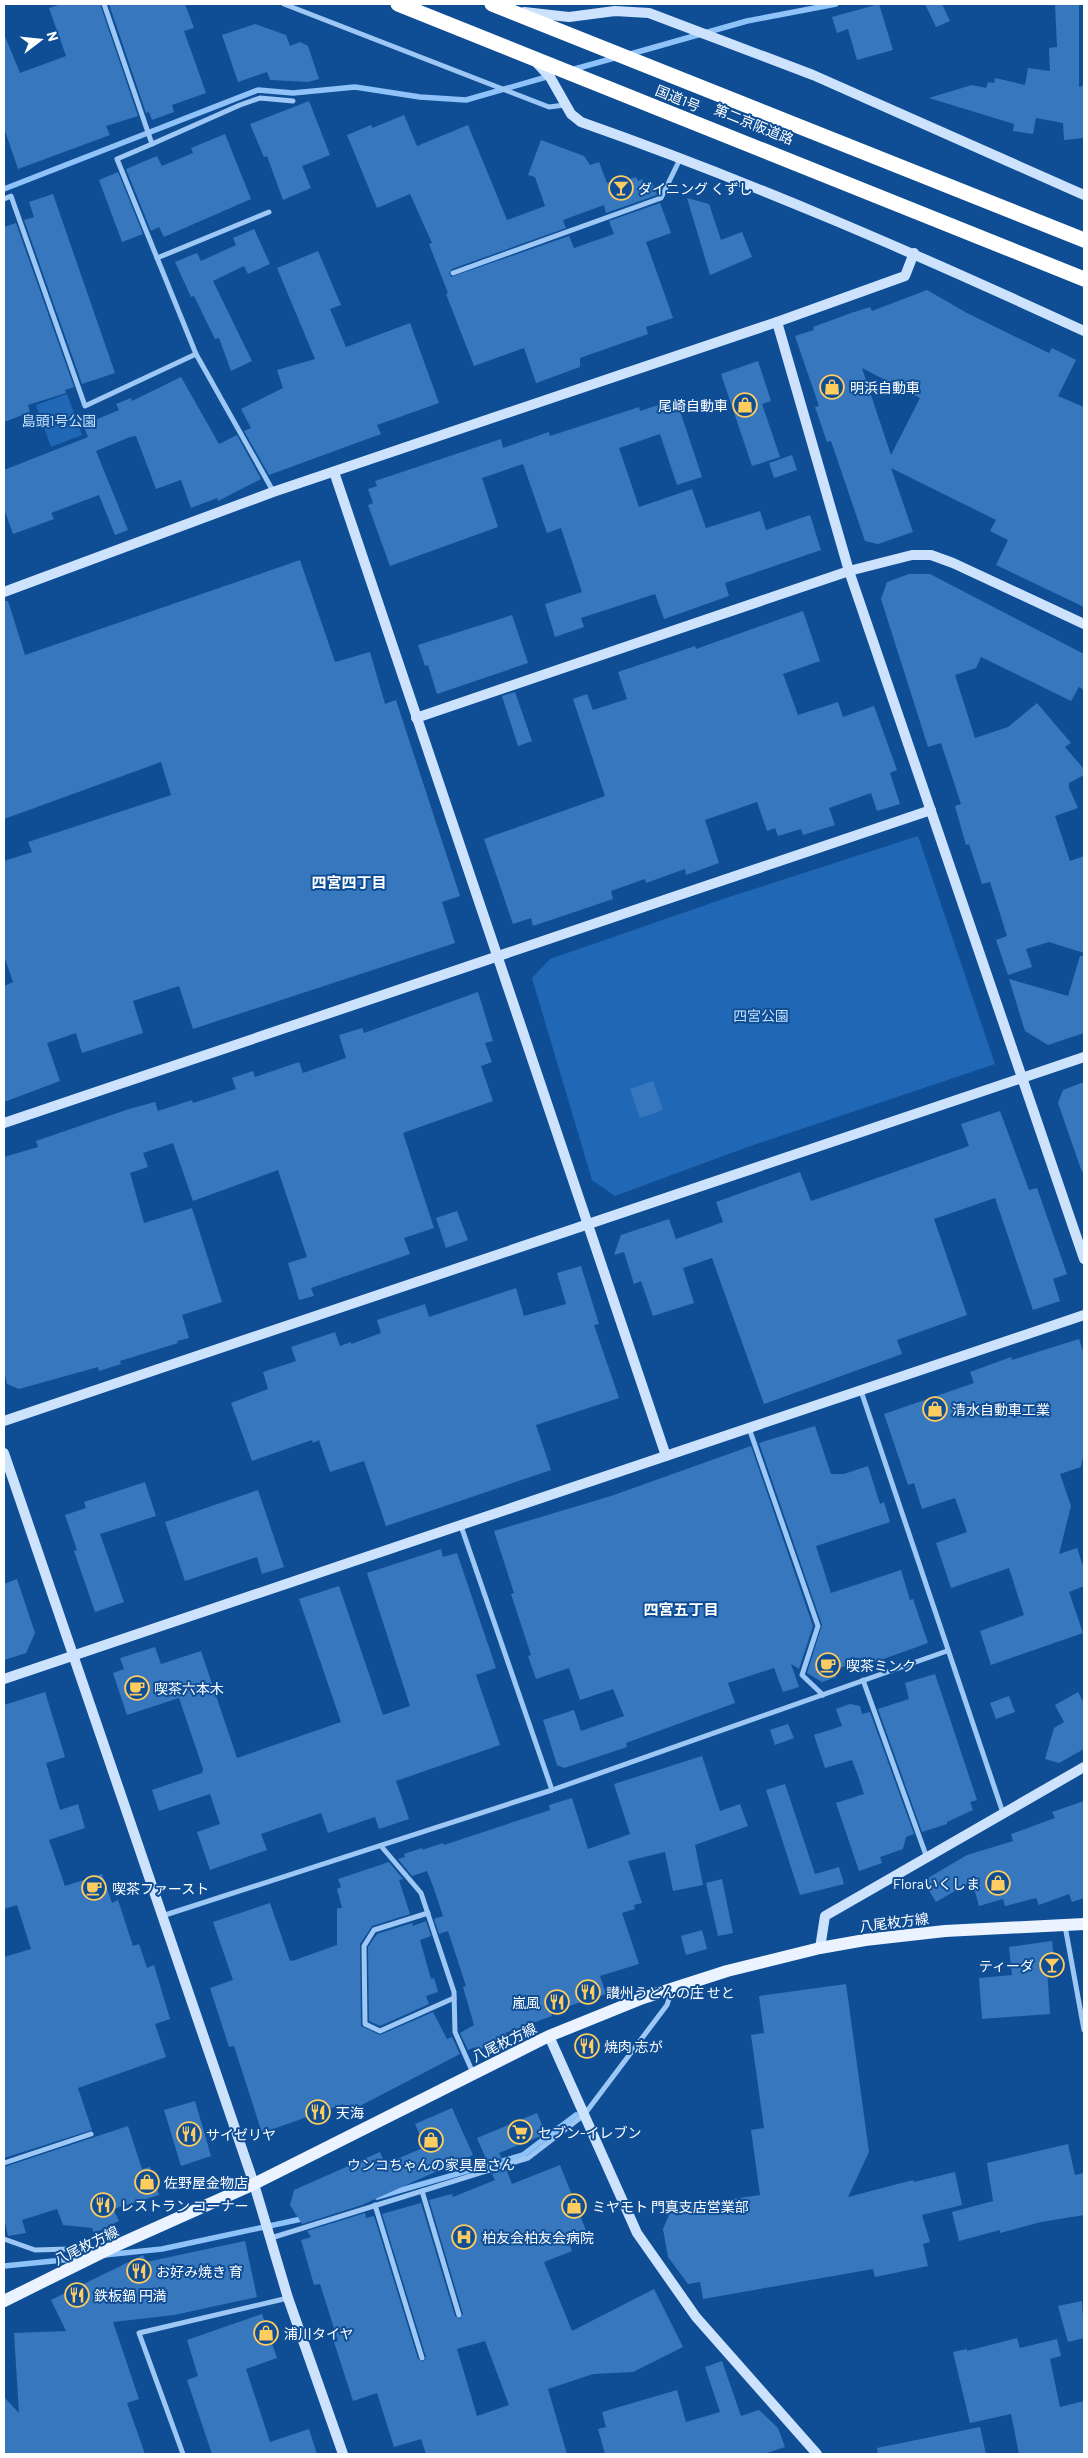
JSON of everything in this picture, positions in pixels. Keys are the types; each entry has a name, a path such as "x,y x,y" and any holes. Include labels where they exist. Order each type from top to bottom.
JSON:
{"highway":[{"name":"国道1号","path":"398,4 1084,280"},
{"name":"第二京阪道路","path":"411,4 508,45 1084,274"},
{"name":"第二京阪道路","path":"492,4 1084,239"},
{"name":"国道1号","path":"504,4 782,114 1084,239"}],"main road":[{"name":"八尾枚方線","path":"4,2301 114,2247 254,2184 549,2036 643,1998 727,1971 820,1948 865,1940 945,1930 1084,1924"}],"street":[{"path":"104,4 152,144"},
{"path":"284,4 549,107 565,105"},
{"path":"523,12 570,17 615,11 649,13 814,75 1084,195"},
{"path":"533,58 550,77 565,105 581,122 681,157 914,253 1084,331"},
{"path":"273,492 196,354 117,159 260,98 293,101"},
{"path":"454,273 661,198 681,157"},
{"path":"4,199 11,196 85,406 196,354"},
{"path":"157,258 269,212"},
{"path":"4,592 273,492 777,322 905,276 914,253"},
{"path":"777,322 849,571 1084,1259"},
{"path":"334,472 666,1456"},
{"path":"416,718 849,571 912,555 931,555 953,563 1084,624"},
{"path":"4,1123 496,955 931,810"},
{"path":"4,1421 1084,1057"},
{"path":"4,1679 1084,1315"},
{"path":"860,1390 1003,1813"},
{"path":"749,1428 818,1626 802,1675 823,1694"},
{"path":"4,1453 254,2184 288,2298 344,2454"},
{"path":"461,1526 552,1790"},
{"path":"162,1916 552,1790 947,1650"},
{"path":"863,1680 926,1858"},
{"path":"820,1948 826,1916 1084,1767"},
{"path":"381,1846 421,1893 454,1998 455,2032 474,2074"},
{"path":"428,1913 374,1930 364,1946 366,2024 380,2031 454,1998"},
{"path":"1065,1925 1084,2030"},
{"path":"270,2238 528,2158 584,2115 667,2005 673,1988"},
{"path":"549,2036 637,2233 696,2317 817,2454"},
{"path":"4,2163 91,2134"},
{"path":"422,2191 459,2315"},
{"path":"375,2205 422,2358"},
{"path":"4,2239 35,2250 114,2247"},
{"path":"183,2454 139,2333 288,2298"}],"green space":[{"name":"島頭1号公園","path":"67,394 82,435 51,447 36,405"},
{"name":"四宮公園","path":"918,836 995,1064 742,1149 615,1196 592,1180 532,978 550,959 723,899"}],"building":[{"path":"62,4 100,4 138,116 106,126 110,135 18,169 4,128 4,34 20,73 66,56 49,8"},
{"path":"109,4 185,4 194,28 184,31 206,93 172,105 174,112 152,120 149,112 146,113"},
{"path":"879,4 893,50 857,60 848,29 837,33 832,17"},
{"path":"925,4 942,4 950,21 936,27"},
{"path":"1055,4 1079,4 1079,87 1083,86 1084,138 1064,140 1063,123 1036,118 1033,134 1013,131 1014,124 929,98 972,85 986,88 988,82 994,83 995,78 1025,85 1028,68 1050,71 1049,48 1057,47"},
{"path":"255,24 286,35 290,46 300,42 308,46 319,79 308,82 270,80 267,72 238,82 222,35"},
{"path":"309,101 330,155 302,166 311,188 283,200 267,156 264,157 250,124"},
{"path":"404,115 417,146 468,125 507,220 545,206 535,177 528,175 541,140 584,156 590,165 599,162 607,183 625,176 627,180 636,177 638,181 642,179 644,183 652,181 657,195 606,213 604,205 563,220 566,228 452,269 449,273 451,277 569,236 574,248 614,234 609,221 660,203 671,233 646,242 673,318 646,327 648,334 580,358 580,367 536,383 524,348 474,366 446,294 448,293 429,244 432,243 410,194 377,208 347,135 371,125 372,128"},
{"path":"225,134 251,199 164,237 159,227 151,231 126,169 157,156 162,166 193,153 191,148"},
{"path":"118,172 143,234 122,242 99,180"},
{"path":"53,194 115,373 82,384 24,220 34,217 29,202"},
{"path":"687,198 709,204 721,240 742,232 752,257 710,275"},
{"path":"16,223 74,387 65,390 66,393 28,405 30,412 4,422 4,227"},
{"path":"254,229 270,264 248,274 244,266 213,281 252,361 231,371 219,338 215,339 194,296 191,297 175,262 197,253 201,261 236,245 233,238"},
{"path":"318,251 341,305 330,309 346,347 410,323 439,403 377,425 381,434 269,475 244,431 251,428 241,409 283,388 277,370 315,359 277,268"},
{"path":"927,290 967,313 1049,353 1052,348 1076,360 1058,396 1084,407 1084,607 996,565 1008,540 990,531 996,520 891,468 913,532 878,544 865,541 831,441 827,442 815,407 819,406 795,336 814,330 813,327 851,313 870,307 872,311","holes":["862,368 920,398 891,455"]},
{"path":"758,361 771,401 762,404 780,457 752,466 721,374"},
{"path":"181,377 219,444 237,435 261,479 218,501 217,498 191,508 181,480 156,489 136,436 130,437 96,451 128,530 115,535 99,495 51,513 54,519 13,534 4,509 4,470 88,437 83,425 119,410 116,404 131,398 132,401"},
{"path":"676,399 702,477 677,485 660,434 619,448 639,507 692,489 706,528 760,511 766,530 810,515 821,550 725,583 729,596 664,619 655,594 581,618 584,627 555,637 545,604 582,592 561,528 547,533 523,464 482,478 498,527 390,566 368,505 373,503 368,489 377,486 375,481 501,439 503,448 549,432 550,436 639,407 640,411"},
{"path":"792,455 797,470 774,478 769,463"},
{"path":"300,560 335,662 370,652 385,704 396,700 460,896 442,902 455,943 193,1029 179,986 133,1001 143,1033 82,1053 76,1033 47,1043 60,1081 4,1102 4,986 13,982 4,956 4,861 32,852 28,842 171,795 161,762 4,819 4,601 8,601 25,655"},
{"path":"909,574 930,574 1084,654 1084,690 1079,687 1071,701 981,657 976,668 955,675 975,738 1008,727 1037,703 1071,743 1065,747 1084,769 1084,775 1069,783 1069,788 1078,808 1055,816 1070,861 1084,856 1084,953 1049,942 1026,949 1032,967 1008,975 996,940 1007,936 990,882 982,884 969,844 966,845 955,806 961,804 941,743 928,747 881,599 887,582"},
{"path":"803,611 820,661 783,674 798,715 838,702 843,717 874,706 897,770 890,773 900,804 877,811 871,793 829,808 835,825 803,835 801,829 778,836 775,828 767,831 757,802 705,820 719,863 686,875 685,869 646,883 645,879 611,891 613,899 533,926 531,918 513,924 484,839 605,796 573,699 587,694 593,710 627,699 618,672 695,646 696,649"},
{"path":"512,615 528,663 437,694 428,665 425,666 418,645"},
{"path":"515,692 532,741 518,746 502,696"},
{"path":"1080,956 1084,956 1084,1033 1048,1045 1025,1031 1009,979 1068,996"},
{"path":"478,992 493,1041 485,1043 492,1062 481,1066 493,1101 403,1133 434,1228 404,1238 410,1254 311,1288 314,1296 299,1300 288,1263 307,1257 278,1170 193,1201 173,1143 143,1153 148,1167 130,1173 144,1223 192,1208 222,1302 182,1315 189,1338 177,1341 178,1343 120,1361 121,1364 99,1371 98,1367 19,1389 7,1384 4,1371 4,1157 38,1147 36,1141 129,1109 155,1102 158,1111 192,1100 193,1103 236,1089 232,1078 253,1071 255,1077 299,1062 303,1073 346,1058 339,1035 362,1028 364,1033"},
{"path":"653,1081 663,1110 640,1118 630,1089"},
{"path":"1084,1082 1084,1172 1082,1172 1058,1103 1063,1090"},
{"path":"1000,1111 1029,1190 1037,1188 1067,1274 1053,1279 1060,1301 1033,1310 995,1198 934,1219 967,1315 897,1340 902,1354 764,1404 712,1258 683,1268 694,1303 653,1316 641,1281 634,1284 624,1252 614,1255 621,1235 669,1219 676,1239 723,1222 716,1202 800,1172 811,1201 969,1146 961,1124"},
{"path":"457,1211 468,1240 446,1248 436,1218"},
{"path":"581,1266 599,1324 594,1325 619,1398 536,1425 551,1470 386,1526 364,1461 330,1472 319,1440 313,1443 312,1440 252,1461 231,1403 268,1389 263,1372 296,1361 291,1347 335,1332 340,1346 351,1342 351,1344 381,1333 377,1320 425,1304 429,1317 516,1288 524,1316 566,1304 557,1273"},
{"path":"1079,1339 1084,1354 1084,1452 1081,1467 1060,1474 1071,1506 1059,1554 1077,1548 1084,1569 1084,1586 1069,1592 1083,1633 991,1665 980,1631 1024,1615 1009,1568 951,1588 936,1543 967,1532 955,1498 922,1509 914,1483 908,1485 884,1414 974,1383 970,1372 1011,1357 1012,1360"},
{"path":"815,1426 831,1474 844,1474 868,1466 880,1504 884,1502 890,1522 816,1546 831,1593 901,1570 910,1600 913,1599 928,1643 864,1666 862,1661 836,1669 836,1677 822,1682 807,1673 822,1625 759,1443"},
{"path":"751,1446 813,1626 799,1669 791,1664 799,1687 783,1692 774,1668 728,1683 735,1703 626,1743 627,1747 564,1768 557,1765 543,1720 574,1710 581,1731 624,1716 613,1689 580,1700 569,1668 536,1679 528,1656 531,1655 511,1594 514,1593 494,1531 611,1496"},
{"path":"145,1482 156,1516 100,1534 124,1602 95,1612 74,1551 77,1550 65,1515 86,1508 84,1502"},
{"path":"258,1490 284,1567 262,1574 257,1557 185,1581 165,1522"},
{"path":"441,1549 443,1557 457,1553 496,1668 476,1675 500,1745 396,1781 409,1819 379,1829 375,1817 328,1833 321,1813 261,1834 267,1850 210,1870 197,1832 220,1824 210,1794 159,1811 152,1790 202,1773 203,1769 179,1698 127,1715 113,1673 124,1669 120,1658 155,1647 161,1664 201,1651 237,1758 341,1722 299,1599 339,1586 383,1715 410,1706 367,1573"},
{"path":"17,1579 35,1633 26,1653 4,1660 4,1584"},
{"path":"935,1674 977,1800 970,1802 973,1810 947,1822 947,1824 922,1832 878,1709 909,1699 905,1683"},
{"path":"45,1692 65,1757 46,1763 60,1810 78,1804 85,1828 49,1840 65,1886 102,1874 112,1903 118,1900 133,1946 139,1944 147,1968 154,1965 170,2019 155,2024 166,2057 78,2088 92,2130 4,2158 4,1957 31,1949 17,1905 4,1909 4,1705"},
{"path":"1078,1692 1084,1703 1084,1749 1059,1763 1045,1759 1054,1728 1064,1722 1055,1705"},
{"path":"1009,1696 1015,1712 996,1719 990,1703"},
{"path":"850,1704 860,1706 862,1714 870,1712 914,1834 906,1837 903,1849 880,1857 882,1863 859,1871 836,1803 864,1794 852,1760 825,1768 814,1735 842,1726 836,1709"},
{"path":"788,1724 794,1738 775,1745 770,1730"},
{"path":"702,1756 720,1811 740,1804 748,1826 695,1845 703,1885 673,1891 665,1852 628,1861 642,1903 634,1905 635,1909 622,1913 639,1964 600,1976 606,1994 551,2012 552,2016 505,2033 507,2036 477,2051 475,2047 468,2050 460,2033 474,2025 463,1987 466,1986 448,1931 439,1934 434,1919 443,1916 433,1886 427,1871 412,1876 398,1859 405,1857 404,1854 422,1848 422,1850 443,1843 444,1845 550,1810 549,1805 572,1798 588,1849 630,1834 614,1784"},
{"path":"785,1784 815,1874 839,1867 844,1884 800,1895 766,1790"},
{"path":"1084,1801 1084,1898 1072,1902 1069,1894 1039,1905 1036,1898 1005,1906 1003,1899 979,1906 972,1881 936,1902 923,1881 967,1855 1013,1841 1011,1834 1055,1818 1052,1812"},
{"path":"389,1862 403,1879 399,1880 410,1914 372,1926 360,1944 361,2026 380,2035 433,2012 447,2039 452,2037 460,2054 354,2109 346,2110 343,2104 262,2133 234,2046 229,2047 210,1988 233,1980 213,1922 270,1903 290,1961 295,1960 337,1945 337,1908 342,1908 337,1889 341,1887 338,1879"},
{"path":"722,1879 733,1933 718,1936 706,1883"},
{"path":"426,1921 431,1936 420,1940 431,1979 434,1978 438,1992 426,1996 429,2004 380,2026 369,2021 368,1947 377,1934 412,1923 413,1926"},
{"path":"702,1930 707,1949 686,1955 681,1936"},
{"path":"1052,1941 1055,1968 1047,1969 1050,2014 982,2019 979,1978 1012,1975 1009,1947"},
{"path":"846,1984 869,2152 848,2197 913,2180 914,2182 955,2172 962,2205 922,2215 930,2242 923,2244 928,2266 875,2277 873,2269 703,2299 700,2282 688,2284 668,2257 663,2229 672,2208 760,2195 751,2130 764,2128 751,2035 764,2033 759,1996"},
{"path":"195,2101 211,2156 181,2166 164,2110"},
{"path":"452,2108 473,2155 362,2205 302,2224 290,2205 294,2190 380,2152 385,2164 425,2147 415,2124"},
{"path":"537,2113 546,2134 499,2153 503,2161 489,2166 477,2138"},
{"path":"128,2126 142,2169 150,2167 159,2195 113,2209 119,2221 94,2233 92,2228 63,2225 57,2209 22,2220 26,2233 8,2236 4,2218 4,2167"},
{"path":"1068,2144 1075,2175 1084,2173 1084,2215 1041,2222 1000,2233 1000,2230 959,2241 952,2212 993,2201 987,2163"},
{"path":"560,2165 587,2233 568,2241 572,2251 544,2262 572,2331 654,2289 683,2347 633,2372 593,2374 548,2389 567,2454 426,2454 421,2439 394,2447 377,2393 353,2401 334,2342 338,2341 320,2284 314,2285 301,2240 311,2237 307,2231 365,2213 366,2218 374,2216 418,2359 423,2362 426,2357 382,2214 421,2203 455,2316 460,2319 463,2314 429,2200 452,2194 453,2197 495,2180 492,2174 506,2169 512,2184","holes":["485,2341 509,2405 477,2416 457,2349"]},
{"path":"245,2241 257,2297 174,2315 113,2322 139,2399 127,2403 145,2454 4,2454 4,2397 19,2413 14,2333 66,2331 51,2300 143,2255 146,2262"},
{"path":"1082,2301 1084,2338 1068,2342 1058,2306"},
{"path":"262,2314 277,2358 246,2369 270,2442 309,2429 317,2454 212,2454 187,2380 198,2376 187,2340"},
{"path":"1017,2338 1020,2348 1057,2339 1061,2356 1050,2359 1060,2407 1084,2401 1084,2454 1019,2454 1011,2414 970,2423 953,2352 967,2349 967,2351"},
{"path":"722,2361 741,2416 759,2410 778,2428 785,2447 764,2454 605,2454 598,2429 606,2427 602,2412 677,2390 686,2422 720,2412 705,2367"},
{"path":"980,2427 986,2454 878,2454 877,2448"}],"waterway":[{"path":"627,55 747,21 836,4"},
{"path":"571,70 618,57"},
{"path":"4,189 258,90 293,93 355,87 420,97 466,100 550,76"},
{"path":"377,2197 523,2155 576,2115"},
{"path":"104,2255 162,2249 306,2218"},
{"path":"4,2266 83,2258"}],"place":[{"name":"ダイニング くずし","path":"621,188"},
{"name":"明浜自動車","path":"832,387"},
{"name":"尾崎自動車","path":"745,405"},
{"name":"清水自動車工業","path":"935,1409"},
{"name":"喫茶ミンク","path":"828,1665"},
{"name":"喫茶六本木","path":"137,1688"},
{"name":"Floraいくしま","path":"998,1883"},
{"name":"喫茶ファースト","path":"94,1888"},
{"name":"ティーダ","path":"1052,1965"},
{"name":"讃州うどんの庄 せと","path":"588,1992"},
{"name":"嵐風","path":"557,2002"},
{"name":"焼肉 志が","path":"587,2046"},
{"name":"天海","path":"318,2112"},
{"name":"セブン-イレブン","path":"520,2132"},
{"name":"サイゼリヤ","path":"189,2134"},
{"name":"ウンコちゃんの家具屋さん","path":"431,2140"},
{"name":"佐野屋金物店","path":"147,2182"},
{"name":"レストラン コーナー","path":"103,2205"},
{"name":"ミヤモト 門真支店営業部","path":"574,2206"},
{"name":"柏友会柏友会病院","path":"464,2237"},
{"name":"お好み焼き 育","path":"139,2271"},
{"name":"鉄板鍋 円満","path":"77,2295"},
{"name":"浦川タイヤ","path":"266,2333"}],"district":[{"name":"四宮四丁目","path":"349,882"},
{"name":"四宮五丁目","path":"681,1609"}]}
